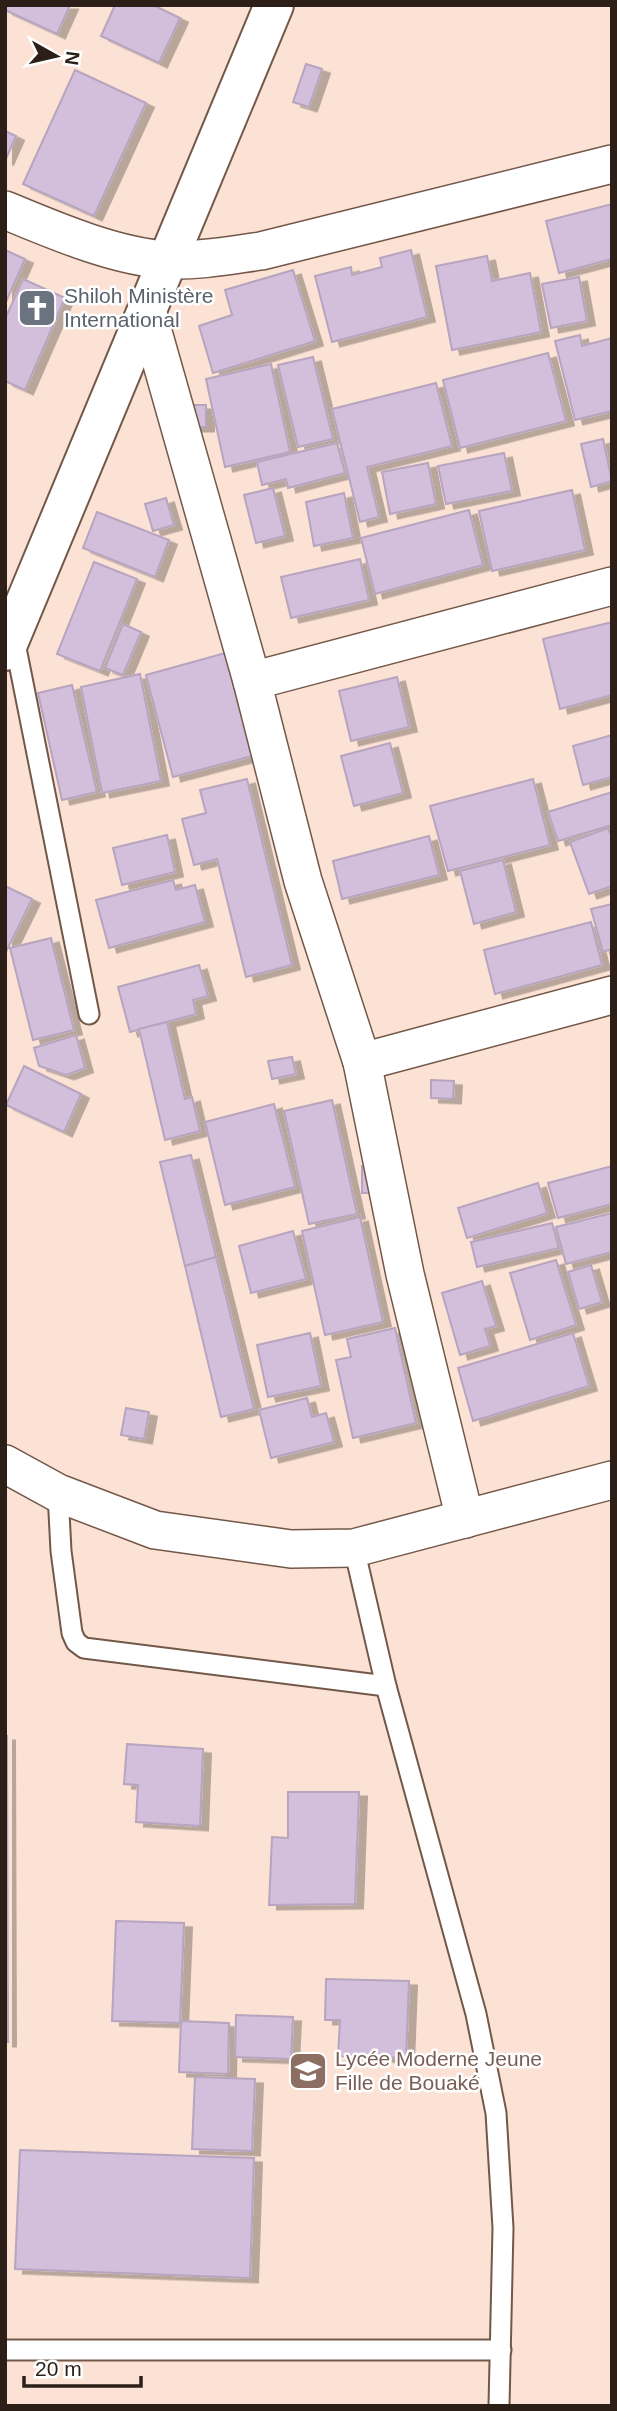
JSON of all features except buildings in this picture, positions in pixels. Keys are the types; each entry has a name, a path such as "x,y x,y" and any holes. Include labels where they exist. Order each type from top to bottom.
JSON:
{"main road":[{"path":"9,642 274,5"}],"street":[{"path":"5,210 67,236 126,252 168,260 209,258 261,251 612,164"},
{"path":"147,311 252,681 303,881 362,1062 405,1274 465,1519"},
{"path":"252,681 612,586"},
{"path":"362,1062 612,995"},
{"path":"5,1464 58,1493 155,1530 291,1549 355,1548 612,1480"}],"lane":[{"path":"9,642 89,1014"},
{"path":"58,1493 61,1551 72,1633 76,1643 84,1648 386,1686"},
{"path":"355,1548 386,1686 476,2014 496,2113 503,2228 499,2406"},
{"path":"5,2350 501,2350"}],"place":[{"name":"Shiloh Ministère International","path":"37,308"},
{"name":"Lycée Moderne Jeune Fille de Bouaké","path":"308,2071"}]}
